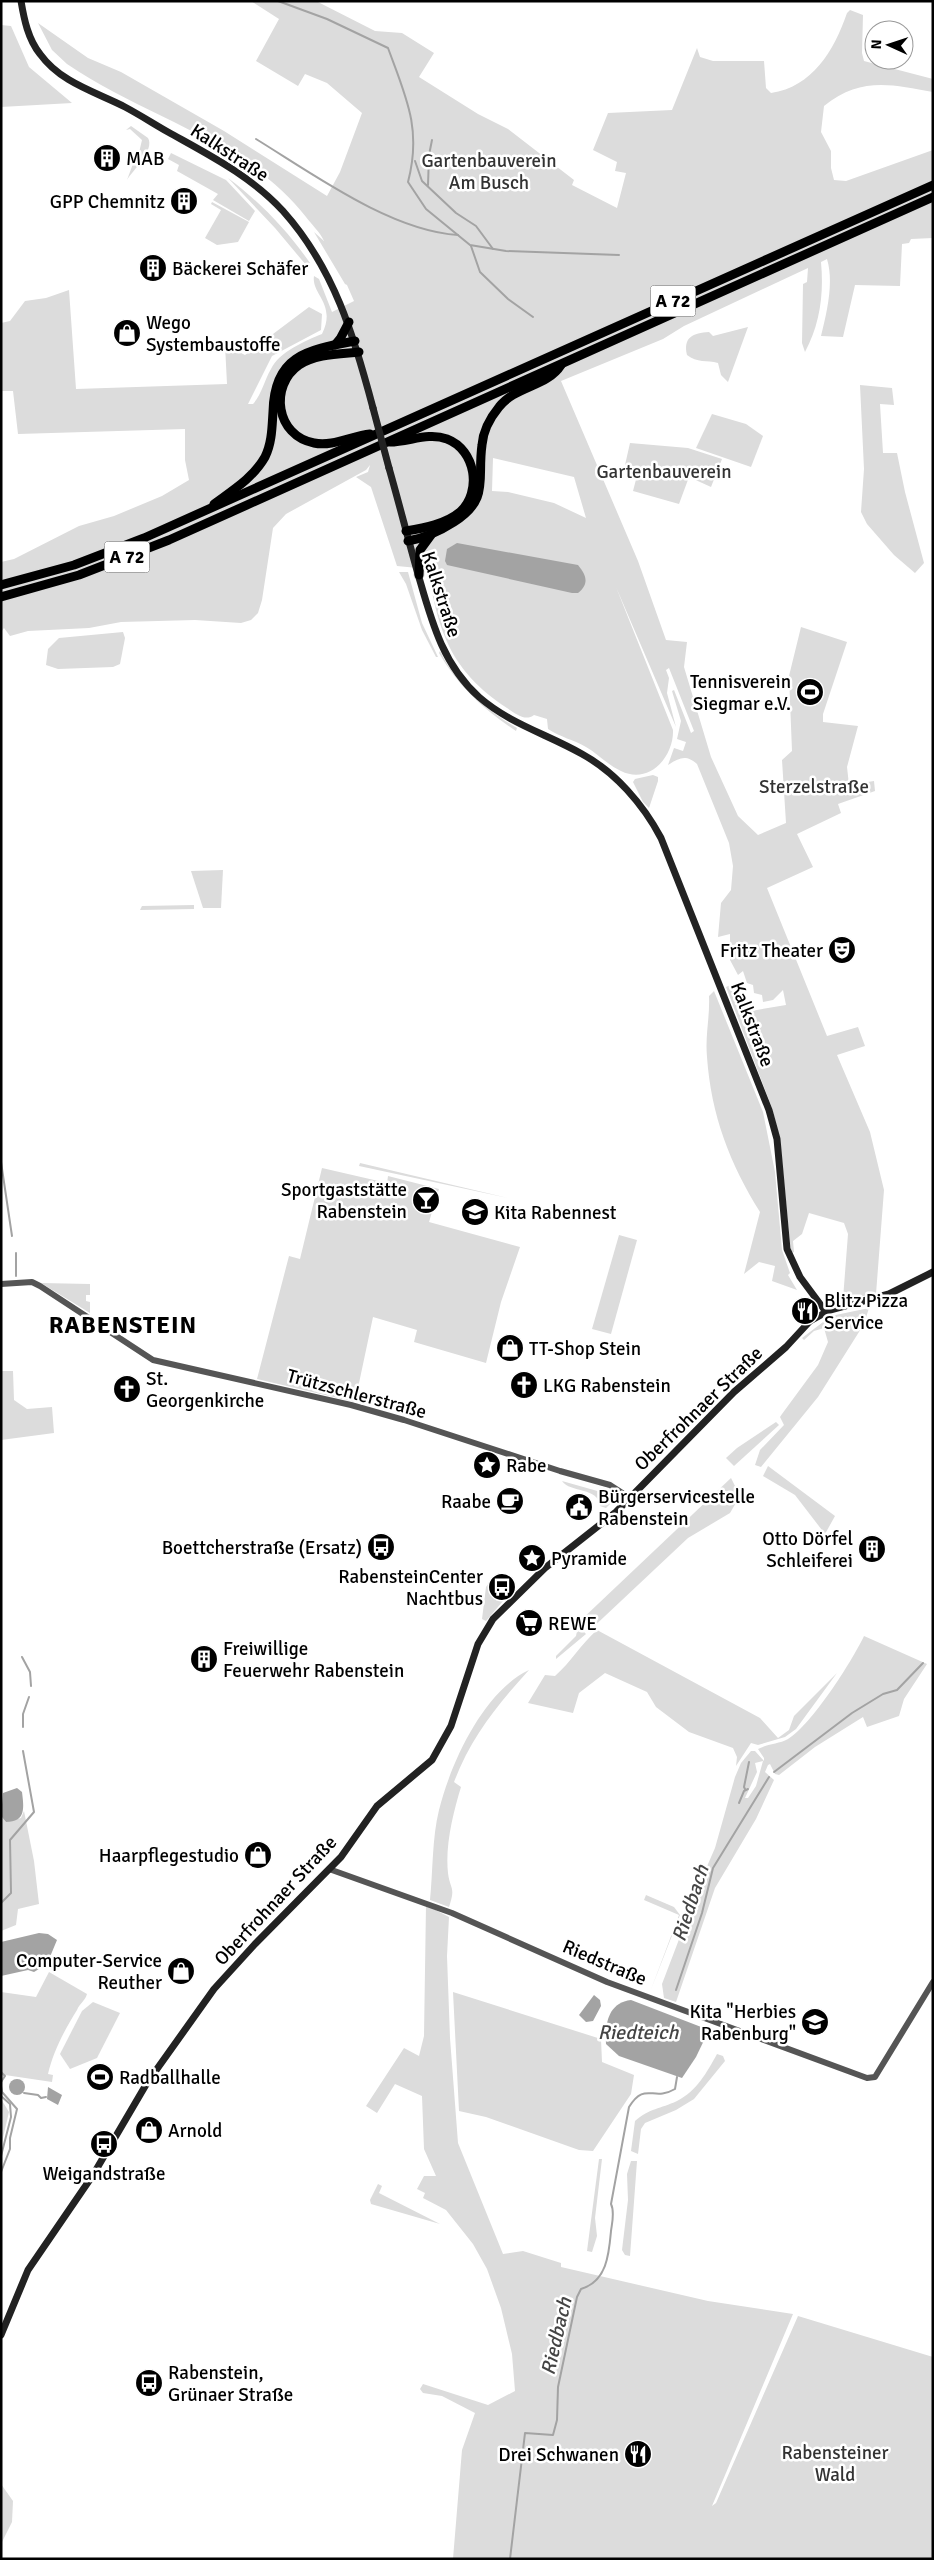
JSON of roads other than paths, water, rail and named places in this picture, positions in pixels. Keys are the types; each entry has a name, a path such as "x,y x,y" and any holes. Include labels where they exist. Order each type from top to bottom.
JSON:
{"highway":[{"name":"A 72","path":"1,585 46,573 107,553 202,513 933,185"},
{"name":"A 72","path":"1,597 79,575 139,552 388,442 528,383 554,375 558,367 933,197"},
{"path":"334,345 340,339 349,322"},
{"path":"202,513 249,477 265,456 270,444 274,392 282,371 304,354 355,341"},
{"path":"359,352 316,358 300,364 284,383 280,393 280,410 293,433 306,441 316,444 326,444 356,436 380,433"},
{"path":"408,541 431,534 466,514 473,507 481,487 481,448 488,425 501,404 528,383"},
{"path":"388,442 406,442 432,436 446,439 465,454 473,470 473,486 470,497 460,512 447,520 406,531"},
{"path":"418,576 420,550 431,534"}],"main road":[{"name":"Kalkstraße","path":"21,1 26,27 39,54 66,79 131,110 225,164 263,192 287,216 316,254 336,289 349,322 359,352 425,604 444,650 455,670 472,690 508,718 594,762 619,782 654,824 678,878 769,1110 777,1140 785,1241 790,1258 800,1277 826,1312"},
{"name":"Oberfrohnaer Straße","path":"1,2335 28,2270 88,2182 159,2065 233,1966 341,1857 377,1806 415,1775 436,1754 451,1726 478,1644 485,1629 536,1576 603,1524 734,1392 786,1346 810,1321 826,1312 852,1303 889,1294 933,1272"}],"street":[{"name":"Trützschlerstraße","path":"1,1284 19,1281 38,1284 153,1360 351,1405 404,1420 610,1486 630,1498"},
{"name":"Riedstraße","path":"329,1869 452,1913 607,1982 871,2078 875,2076 933,1982"}],"water":[{"path":"457,543 578,565 586,580 582,590 578,593 572,593 447,565 445,561 447,549"},
{"path":"17,1788 22,1792 22,1813 17,1820 6,1822 1,1816 3,1793"},
{"path":"39,1933 48,1934 57,1940 47,1964 34,1972 28,1970 1,1976 1,1942"},
{"path":"594,1995 600,2000 601,2006 593,2021 586,2022 579,2015"},
{"name":"Riedteich","path":"631,2000 709,2030 696,2057 682,2078 619,2056 606,2044 606,2029 610,2015 617,2005"},
{"path":"17,2079 23,2081 25,2087 23,2093 17,2095 11,2093 9,2087 11,2081"},
{"path":"48,2087 62,2095 58,2105 47,2099"}],"waterway":[{"path":"278,1 327,19 388,48 406,98 413,129 412,163 408,182 426,209 470,245 506,251 619,255"},
{"path":"256,139 327,184 380,212 432,231 458,235"},
{"path":"428,185 429,155 432,140"},
{"path":"415,161 422,181 456,213 476,226 493,249"},
{"path":"471,246 480,272 508,299 533,317"},
{"path":"1,1162 12,1236"},
{"path":"16,1253 16,1276"},
{"path":"22,1657 30,1672 31,1686"},
{"name":"Riedbach","path":"774,1772 852,1713 883,1694 897,1690 923,1663"},
{"path":"23,1727 23,1714 29,1697"},
{"path":"1,1903 11,1893 10,1840 34,1812 23,1751"},
{"path":"745,1789 749,1762"},
{"name":"Riedbach","path":"676,1990 702,1913 713,1868 769,1777"},
{"path":"739,1803 744,1791 748,1789"},
{"path":"1,2016 1,2036"},
{"path":"1,2058 1,2071"},
{"path":"1,2072 5,2076 1,2082"},
{"name":"Riedbach","path":"510,2559 525,2433 553,2435 557,2420 558,2387 577,2297 581,2289 590,2285 601,2273 605,2266 609,2249 613,2218 611,2204 629,2107 635,2099 645,2093 661,2094 675,2089 677,2077"},
{"path":"1,2086 2,2092 17,2109 10,2138 10,2149 1,2172"},
{"path":"24,2093 38,2095 41,2098 46,2097"},
{"path":"1,2096 10,2104 11,2117 1,2156"}],"place":[{"name":"MAB","path":"107,158"},
{"name":"GPP Chemnitz","path":"184,201"},
{"name":"Bäckerei Schäfer","path":"153,268"},
{"name":"Wego Systembaustoffe","path":"127,333"},
{"name":"Tennisverein Siegmar e.V.","path":"810,692"},
{"name":"Fritz Theater","path":"842,950"},
{"name":"Sportgaststätte Rabenstein","path":"426,1200"},
{"name":"Kita Rabennest","path":"475,1212"},
{"name":"Blitz Pizza Service","path":"805,1311"},
{"name":"TT-Shop Stein","path":"510,1348"},
{"name":"LKG Rabenstein","path":"524,1385"},
{"name":"St. Georgenkirche","path":"127,1389"},
{"name":"Rabe","path":"487,1465"},
{"name":"Raabe","path":"510,1501"},
{"name":"Bürgerservicestelle Rabenstein","path":"579,1507"},
{"name":"Boettcherstraße (Ersatz)","path":"381,1547"},
{"name":"Otto Dörfel Schleiferei","path":"872,1549"},
{"name":"Pyramide","path":"532,1558"},
{"name":"RabensteinCenter Nachtbus","path":"502,1587"},
{"name":"REWE","path":"529,1623"},
{"name":"Freiwillige Feuerwehr Rabenstein","path":"204,1659"},
{"name":"Haarpflegestudio","path":"258,1855"},
{"name":"Computer-Service Reuther","path":"181,1971"},
{"name":"Kita \"Herbies Rabenburg\"","path":"815,2022"},
{"name":"Radballhalle","path":"100,2077"},
{"name":"Arnold","path":"149,2130"},
{"name":"Weigandstraße","path":"104,2144"},
{"name":"Rabenstein, Grünaer Straße","path":"149,2383"},
{"name":"Drei Schwanen","path":"638,2454"}],"district":[{"name":"RABENSTEIN","path":"123,1325"}],"park label":[{"name":"Gartenbauverein Am Busch","path":"489,171"},
{"name":"Gartenbauverein","path":"664,471"},
{"name":"Sterzelstraße","path":"814,786"},
{"name":"Rabensteiner Wald","path":"835,2463"}]}
